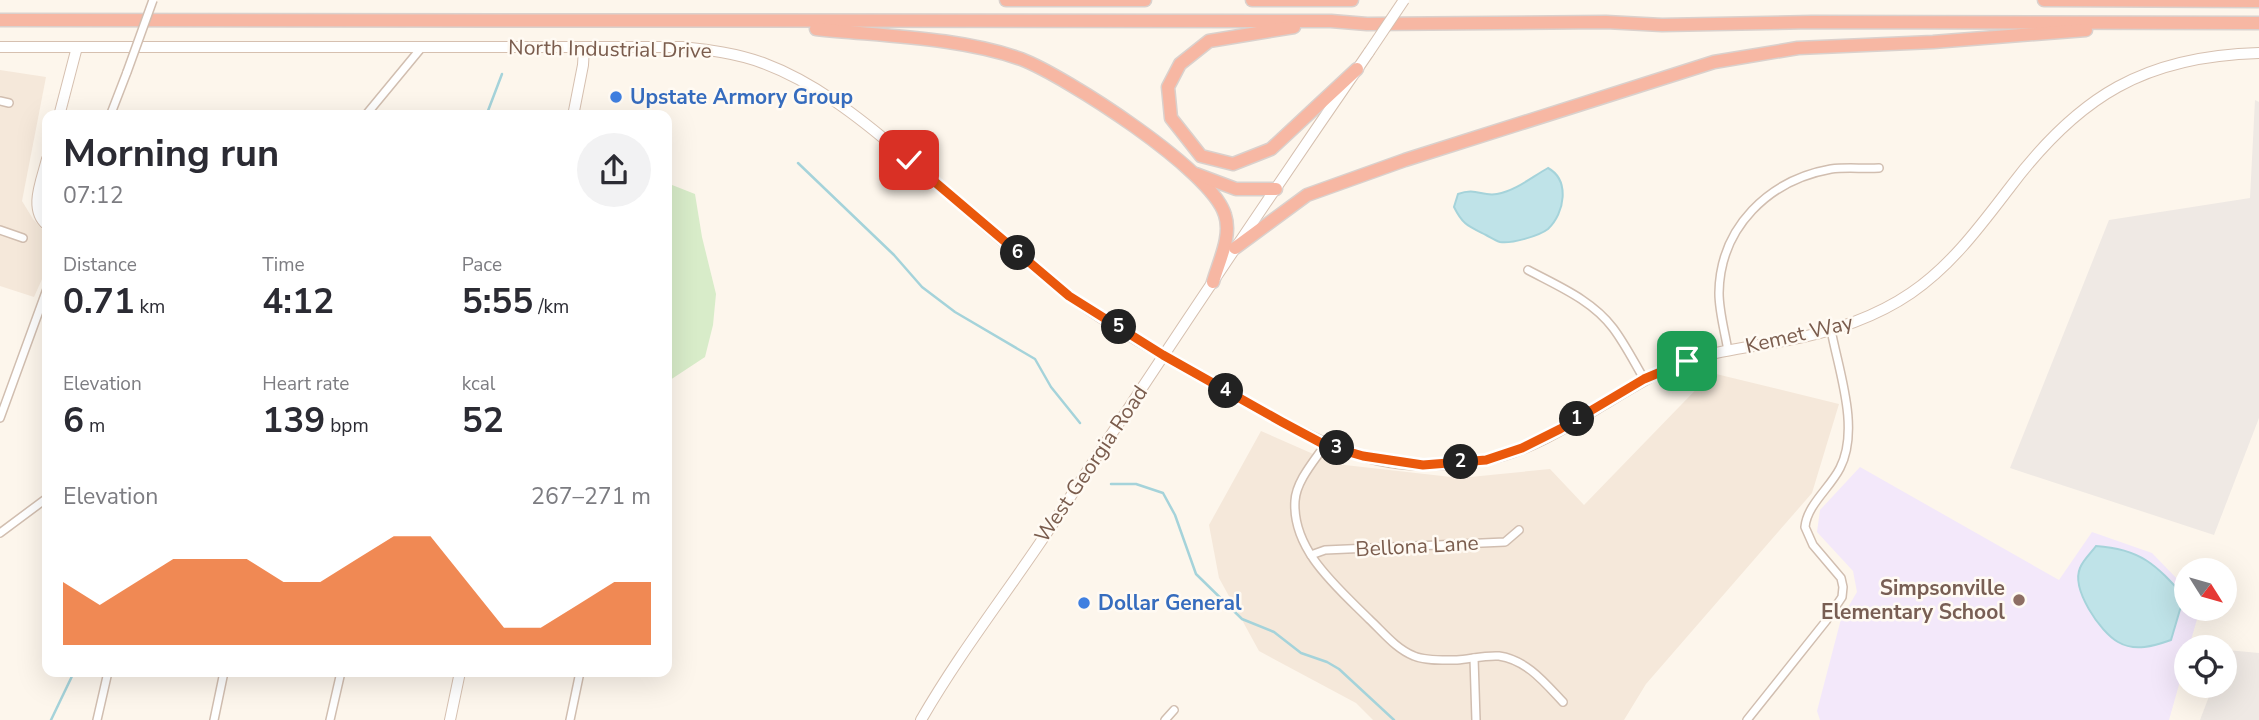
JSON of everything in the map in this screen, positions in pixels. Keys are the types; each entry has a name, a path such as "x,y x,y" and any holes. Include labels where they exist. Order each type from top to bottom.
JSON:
{"highway":[{"path":"1006,0 1145,0"},
{"path":"1252,0 1352,0"},
{"path":"2044,0 2259,1"},
{"path":"0,20 1367,24 1606,22 1661,25 1812,22 2259,23"},
{"path":"753,22 957,43 1021,60 1115,111 1193,173 1225,213 1228,230 1213,282"},
{"path":"1331,22 1209,41 1180,64 1168,87 1171,118 1201,156 1233,164 1271,149 1357,69"},
{"path":"1235,248 1307,195 1405,160 1714,62 1798,48 1933,42 2180,23"},
{"path":"1193,173 1236,189 1276,189"}],"street":[{"path":"112,110 153,0"},
{"name":"West Georgia Road","path":"921,720 1163,355 1404,0"},
{"name":"North Industrial Drive","path":"0,47 682,47 722,51 763,63 809,84 868,125 1069,296 1163,355"},
{"path":"61,110 78,47"},
{"path":"370,110 422,47"},
{"path":"574,110 584,48"},
{"name":"Kemet Way","path":"1163,355 1325,445 1363,456 1423,465 1486,460 1522,448 1560,429 1644,379 1687,361 1831,330 1871,316 1908,295 1952,259 1978,230 2031,160 2063,125 2107,92 2144,73 2174,62 2226,54 2259,53"},
{"path":"0,101 9,103"},
{"path":"1728,351 1721,315 1720,278 1727,249 1748,213 1762,199 1798,178 1833,169 1879,169"},
{"path":"42,181 37,203 42,219"},
{"path":"0,230 23,238"},
{"path":"1528,270 1575,294 1596,309 1613,327 1644,379"},
{"path":"0,418 42,303"},
{"path":"1747,720 1831,614 1843,593 1843,582 1839,574 1813,545 1805,527 1810,510 1840,468 1850,439 1831,330"},
{"path":"1325,445 1306,473 1295,497 1295,518 1303,541 1327,577 1397,646 1415,657 1448,660 1499,656 1520,663 1536,674 1563,702"},
{"path":"0,533 42,502"},
{"name":"Bellona Lane","path":"1311,555 1325,550 1505,542 1519,530"},
{"path":"1474,658 1476,720"},
{"path":"97,720 107,677"},
{"path":"214,720 223,677"},
{"path":"331,720 340,677"},
{"path":"450,720 459,677"},
{"path":"570,720 579,677"},
{"path":"1166,720 1174,710"}],"shaded area":[{"path":"0,70 46,77 22,201 42,229 42,279 34,297 0,286"},
{"path":"2255,100 2259,102 2259,418 2214,535 2010,468 2109,220 2250,198"},
{"path":"1712,373 1839,404 1812,493 1646,684 1624,720 1373,720 1356,703 1259,651 1219,578 1209,525 1261,431 1336,464 1460,478 1550,469 1584,505"},
{"name":"Simpsonville Elementary School","path":"1860,467 2059,580 2092,532 2152,553 2174,576 2174,621 2197,621 2192,635 2174,635 2175,698 2169,720 1820,720 1817,711 1841,619 1857,592 1853,571 1817,532 1820,510"},
{"path":"2237,651 2259,653 2259,720 2200,720 2208,698 2237,698"}],"green space":[{"path":"672,185 695,194 716,294 713,325 705,357 672,379"}],"water":[{"path":"1548,168 1560,180 1563,197 1554,222 1538,234 1518,241 1498,241 1467,224 1454,207 1458,194 1470,191 1492,195 1504,192"},
{"path":"2096,546 2125,551 2156,567 2174,585 2174,621 2177,621 2171,640 2151,646 2131,647 2111,637 2096,620 2083,598 2078,577 2081,565"}],"waterway":[{"path":"488,110 502,74"},
{"path":"798,163 894,255 922,287 955,312 1035,359 1051,387 1080,423"},
{"path":"1111,484 1136,484 1163,493 1175,515 1196,574 1242,619 1274,632 1301,653 1339,669 1394,720"},
{"path":"51,720 72,677"}],"place":[{"name":"Upstate Armory Group","path":"616,97"},
{"name":"Simpsonville Elementary School","path":"2019,600"},
{"name":"Dollar General","path":"1084,603"}],"route":[{"path":"909,160 1069,296 1163,355 1282,422 1325,445 1363,456 1423,465 1486,460 1522,448 1560,429 1644,379 1687,361"}]}
